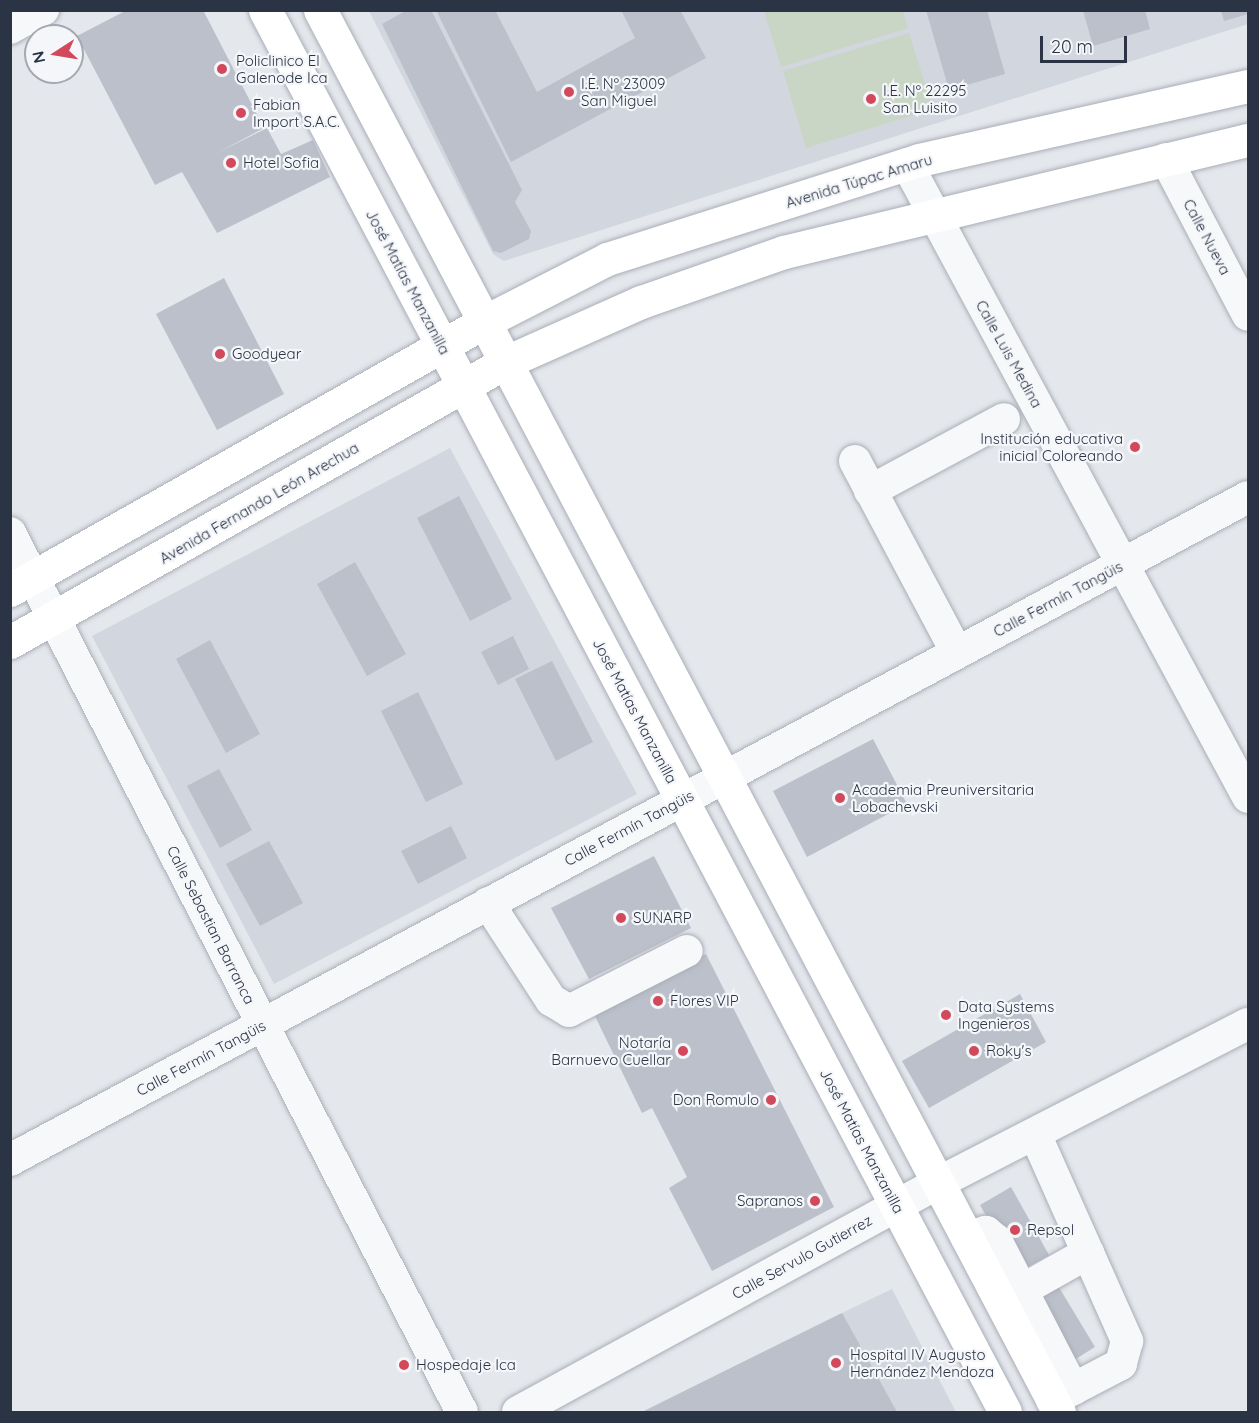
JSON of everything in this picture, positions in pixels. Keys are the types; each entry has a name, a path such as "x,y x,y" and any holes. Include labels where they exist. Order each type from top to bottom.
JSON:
{"main road":[{"name":"José Matías Manzanilla","path":"265,10 1005,1413"},
{"path":"320,10 967,1238 1061,1401"},
{"name":"Avenida Túpac Amaru","path":"484,322 607,259 907,164 1248,86"},
{"path":"506,362 641,302 784,252 1248,140"},
{"path":"22,584 484,322"},
{"name":"Avenida Fernando León Arechua","path":"10,642 506,362"}],"street":[{"path":"10,28 43,10"},
{"name":"Calle Nueva","path":"1166,159 1248,315"},
{"name":"Calle Luis Medina","path":"907,164 1248,797"},
{"path":"870,491 1004,419"},
{"path":"855,461 957,653"},
{"name":"Calle Fermín Tangüis","path":"10,1160 1248,497"},
{"name":"Calle Sebastian Barranca","path":"10,533 22,584 54,619 462,1413"},
{"path":"488,903 551,1000 569,1011 687,951"},
{"name":"Calle Servulo Gutierrez","path":"518,1413 938,1183 1248,1024"},
{"path":"967,1238 981,1232 992,1236 1022,1290 1061,1401 1121,1364 1127,1353 1127,1341 1035,1134"},
{"path":"1022,1290 1088,1253"}],"shaded area":[{"path":"1248,10 1248,24 504,261 493,254 369,11"},
{"path":"450,448 637,794 274,984 92,636"},
{"name":"Hospital IV Augusto Hernández Mendoza","path":"892,1289 956,1412 642,1412 842,1313"}],"green space":[{"path":"764,11 903,11 908,28 781,67"},
{"path":"909,33 933,109 806,148 783,71"}],"building":[{"path":"127,10 203,10 264,128 217,153 267,128 281,154 313,140 330,177 217,233 182,172 155,185 84,49 84,32"},
{"path":"407,10 431,10 522,190 515,202 531,231 529,239 501,253 493,251 382,24"},
{"path":"436,10 495,10 537,92 635,38 621,10 680,10 706,58 511,162"},
{"path":"926,10 987,10 1005,74 949,90"},
{"path":"1083,10 1145,10 1150,29 1093,46"},
{"path":"1221,10 1248,10 1248,14 1224,21"},
{"name":"Goodyear","path":"224,278 284,394 217,430 156,314"},
{"path":"459,496 512,599 470,621 417,518"},
{"path":"355,562 406,654 367,676 317,584"},
{"path":"513,636 529,669 498,685 481,652"},
{"path":"210,640 260,734 226,753 176,659"},
{"path":"552,661 593,742 556,761 515,679"},
{"path":"418,692 463,784 426,802 381,711"},
{"name":"Academia Preuniversitaria Lobachevski","path":"873,739 907,804 807,857 773,791"},
{"path":"219,769 252,830 220,848 187,786"},
{"path":"451,826 467,858 418,884 401,851"},
{"path":"269,841 303,903 260,926 226,864"},
{"name":"SUNARP","path":"654,856 691,928 589,979 551,908"},
{"path":"706,954 834,1207 712,1271 669,1188 687,1177 652,1108 642,1113 592,1010"},
{"name":"Roky's","path":"1020,994 1046,1042 929,1108 902,1061"},
{"name":"Repsol","path":"1011,1187 1049,1255 1018,1272 980,1205"},
{"name":"Repsol","path":"1057,1284 1095,1347 1066,1365 1028,1301"},
{"name":"Hospital IV Augusto Hernández Mendoza","path":"842,1313 897,1412 642,1412"}],"place":[{"name":"Policlinico El Galenode Ica","path":"222,69"},
{"name":"I.E. Nº 23009 San Miguel","path":"569,92"},
{"name":"I.E. Nº 22295 San Luisito","path":"871,99"},
{"name":"Fabian Import S.A.C.","path":"241,113"},
{"name":"Hotel Sofia","path":"231,163"},
{"name":"Goodyear","path":"220,354"},
{"name":"Institución educativa inicial Coloreando","path":"1135,447"},
{"name":"Academia Preuniversitaria Lobachevski","path":"840,798"},
{"name":"SUNARP","path":"621,918"},
{"name":"Flores VIP","path":"658,1001"},
{"name":"Data Systems Ingenieros","path":"946,1015"},
{"name":"Notaría Barnuevo Cuellar","path":"683,1051"},
{"name":"Roky's","path":"974,1051"},
{"name":"Don Romulo","path":"771,1100"},
{"name":"Sapranos","path":"815,1201"},
{"name":"Repsol","path":"1015,1230"},
{"name":"Hospital IV Augusto Hernández Mendoza","path":"836,1363"},
{"name":"Hospedaje Ica","path":"404,1365"}]}
